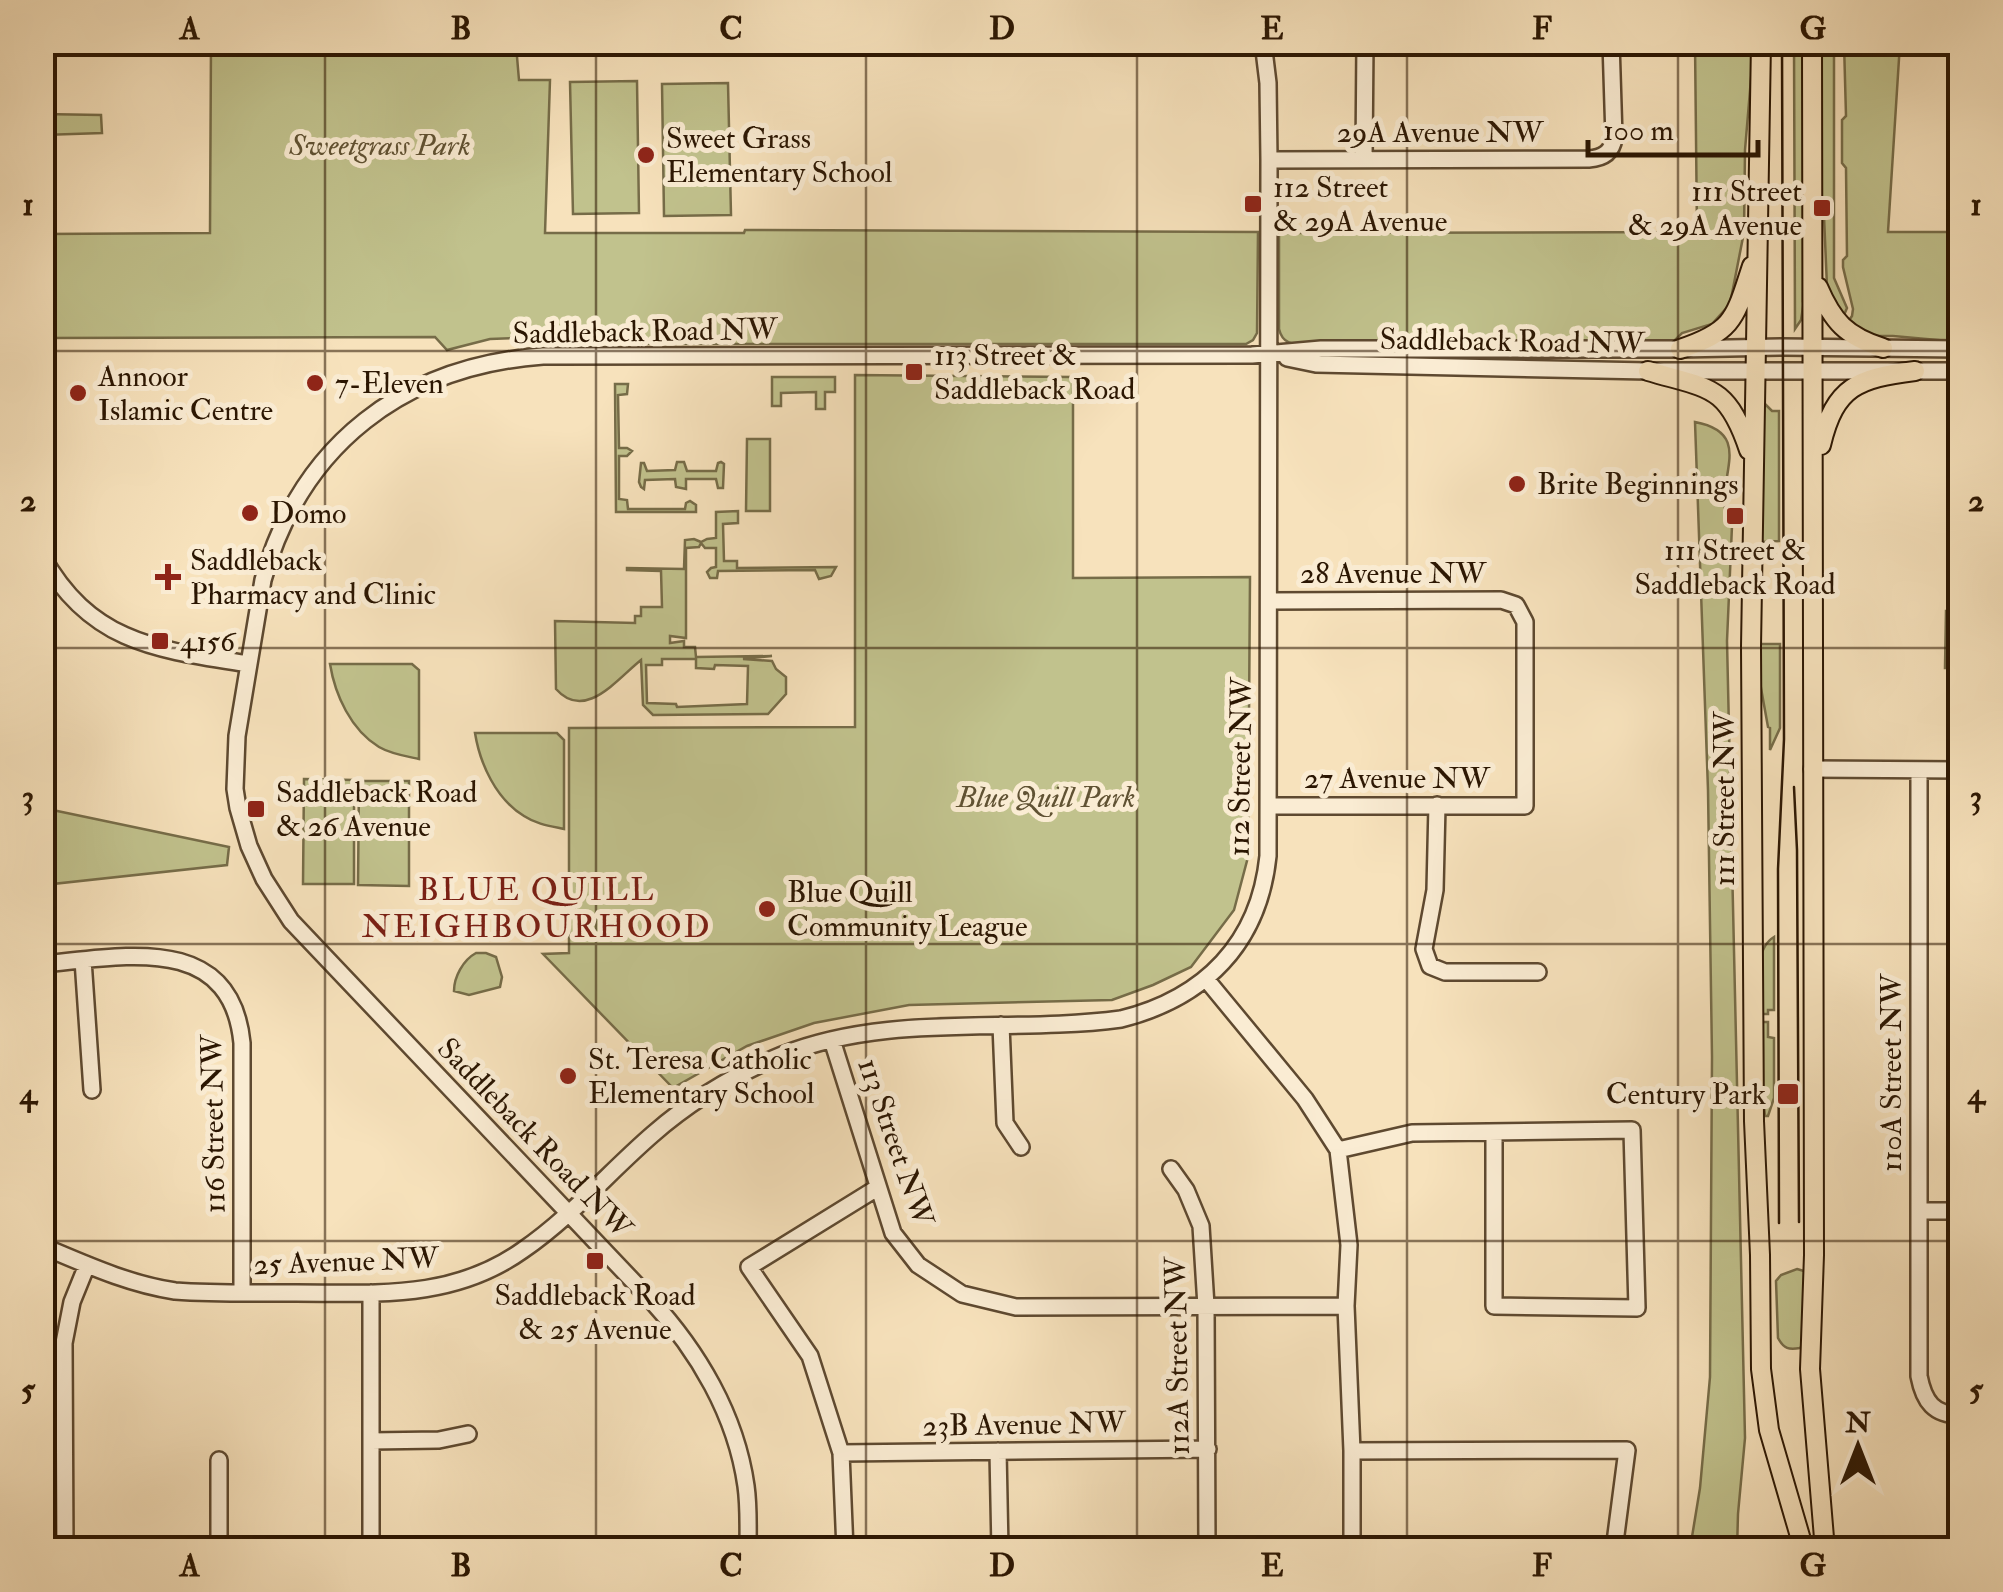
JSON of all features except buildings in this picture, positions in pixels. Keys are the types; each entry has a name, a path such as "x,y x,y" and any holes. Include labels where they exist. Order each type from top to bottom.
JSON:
{"main road":[{"name":"111 Street NW","path":"1761,42 1751,648 1752,1041 1761,1369 1770,1430 1804,1550"},
{"path":"1812,42 1814,1255 1810,1368 1824,1550"},
{"path":"1680,349 1703,342 1736,313 1758,251"},
{"path":"1813,276 1840,325 1859,340 1883,348"},
{"path":"1814,474 1826,423 1842,396 1871,378 1914,370"},
{"path":"1648,371 1716,392 1736,414 1754,464"}],"street":[{"name":"112 Street NW","path":"1206,979 1235,947 1252,918 1268,856 1269,160 1264,42"},
{"path":"1364,42 1364,159"},
{"name":"29A Avenue NW","path":"1269,160 1602,156 1610,151 1614,133 1611,42"},
{"path":"1756,348 1960,350"},
{"name":"Saddleback Road NW","path":"748,1550 748,1506 742,1468 725,1413 693,1352 666,1316 306,938 278,902 243,832 235,789 237,736 264,580 270,556 298,494 319,466 356,427 403,395 452,372 543,356 1268,355 1321,350 1756,348"},
{"name":"Saddleback Road NW","path":"1268,355 1316,364 1756,372"},
{"path":"1756,372 1960,370"},
{"path":"42,556 72,598 113,631 147,646 249,664"},
{"name":"28 Avenue NW","path":"1269,601 1501,600 1516,605 1524,622 1525,806"},
{"path":"1812,769 1960,770"},
{"name":"110A Street NW","path":"1918,770 1919,1376 1925,1396 1936,1411 1960,1415"},
{"name":"27 Avenue NW","path":"1268,806 1525,806"},
{"path":"1438,806 1436,890 1424,949 1427,962 1445,972 1538,972"},
{"name":"116 Street NW","path":"83,960 160,956 186,963 200,970 227,995 235,1011 241,1032 242,1293"},
{"path":"42,964 83,960 92,1090"},
{"path":"1206,979 1305,1099 1338,1150 1349,1246 1346,1306 1352,1550"},
{"name":"25 Avenue NW","path":"42,1246 156,1288 192,1292 371,1293 443,1287 479,1275 520,1252 652,1134 702,1097 782,1055 832,1040 898,1029 1121,1019 1179,998 1206,979"},
{"path":"1001,1025 1006,1123 1020,1146"},
{"name":"113 Street NW","path":"832,1040 893,1232 918,1265 962,1294 1016,1307 1346,1306"},
{"path":"1338,1150 1412,1133 1632,1130 1637,1308 1494,1306 1494,1132"},
{"name":"112A Street NW","path":"1172,1169 1201,1226 1206,1306 1207,1550"},
{"path":"845,1550 841,1453 810,1356 749,1267 878,1188"},
{"path":"1919,1211 1960,1211"},
{"path":"65,1550 64,1343 72,1302 87,1264"},
{"path":"371,1293 371,1550"},
{"path":"371,1441 444,1440 468,1434"},
{"name":"23B Avenue NW","path":"841,1453 1208,1449"},
{"path":"1352,1451 1627,1450 1614,1550"},
{"path":"998,1451 1000,1550"},
{"path":"219,1460 219,1550"}],"green space":[{"name":"Sweetgrass Park","path":"433,42 438,48 516,45 519,80 550,80 545,233 1258,232 1257,333 1246,344 544,344 543,337 490,339 447,350 435,337 43,338 43,234 210,233 211,43"},
{"path":"1695,43 1754,43 1745,150 1744,232 1730,304 1712,324 1682,333 1672,343 1299,344 1283,339 1279,329 1279,233 1697,232"},
{"path":"1794,43 1805,43 1804,301 1795,329"},
{"path":"1820,43 1834,43 1834,278 1847,308 1844,315 1839,314 1827,287 1824,216 1828,209 1819,208"},
{"path":"1844,43 1900,43 1888,232 1960,232 1960,342 1865,336 1847,323 1853,309 1843,267 1847,256 1846,168 1842,163 1842,120 1846,116"},
{"path":"637,81 639,213 573,214 570,82"},
{"path":"728,83 731,215 664,216 662,84"},
{"path":"42,114 101,115 102,133 43,135"},
{"name":"Blue Quill Park","path":"855,375 1073,377 1073,578 1250,577 1248,857 1234,910 1191,967 1153,985 1112,1000 909,1005 814,1023 747,1046 673,1088 543,954 569,953 569,728 855,727"},
{"path":"772,377 835,377 835,392 825,392 825,409 816,409 816,392 781,393 781,406 772,406"},
{"path":"615,384 628,384 627,394 618,395 619,448 632,451 619,456 619,499 627,500 628,509 685,509 690,501 696,505 696,512 616,512"},
{"path":"1764,403 1772,411 1779,411 1779,541 1761,542"},
{"path":"1695,422 1713,427 1723,435 1730,457 1724,497 1725,513 1732,526 1727,641 1745,1438 1737,1550 1690,1549 1710,1377 1712,1057 1708,790"},
{"path":"747,439 770,439 770,511 746,511"},
{"path":"677,462 684,462 687,471 716,471 721,462 723,488 718,488 716,479 686,479 686,489 676,487 675,479 645,480 644,489 641,487 641,463 647,471 675,470"},
{"path":"738,511 738,523 723,524 724,561 737,561 737,568 836,567 831,576 819,579 815,570 718,571 717,578 710,578 707,572 716,567 716,548 705,548 701,543 699,547 686,548 686,638 670,636 670,643 684,641 684,647 695,647 696,657 772,656 743,659 772,661 786,677 786,694 768,714 653,715 643,705 641,660 589,699 567,698 556,689 555,621 635,623 635,616 641,616 641,607 662,607 661,571 627,568 684,569 685,540 701,542 716,538 716,512","holes":["662,659 696,659 696,668 748,666 747,704 677,707 647,703 646,665 662,665"]},
{"path":"1946,611 1960,611 1960,668 1945,668"},
{"path":"1758,644 1780,644 1780,728 1770,750 1770,728 1759,677"},
{"path":"330,664 412,664 419,670 419,759 384,749 360,731 340,699"},
{"path":"475,733 557,733 564,740 564,829 529,819 505,800 485,768"},
{"path":"304,779 354,780 354,884 303,884"},
{"path":"359,781 409,781 409,886 358,885"},
{"path":"43,808 229,847 227,865 43,885"},
{"path":"1774,937 1774,1010 1760,1014 1760,961 1767,943"},
{"path":"476,953 496,957 502,977 500,987 469,995 454,991 460,969"},
{"path":"1760,1022 1768,1022 1768,1037 1774,1038 1774,1098 1768,1116 1762,1087"},
{"path":"1797,1269 1805,1275 1802,1346 1790,1349 1778,1338 1776,1281"}],"tram line":[{"path":"1779,1223 1778,869 1784,739 1782,42"},
{"path":"1794,787 1799,1222"}],"place":[{"name":"Sweet Grass Elementary School","path":"646,155"},
{"name":"112 Street & 29A Avenue","path":"1253,204"},
{"name":"111 Street & 29A Avenue","path":"1822,208"},
{"name":"113 Street & Saddleback Road","path":"914,372"},
{"name":"7-Eleven","path":"315,383"},
{"name":"Annoor Islamic Centre","path":"78,393"},
{"name":"Brite Beginnings","path":"1517,484"},
{"name":"Domo","path":"250,513"},
{"name":"111 Street & Saddleback Road","path":"1735,516"},
{"name":"Saddleback Pharmacy and Clinic","path":"168,577"},
{"name":"4156","path":"160,641"},
{"name":"Saddleback Road & 26 Avenue","path":"256,809"},
{"name":"Blue Quill Community League","path":"767,909"},
{"name":"St. Teresa Catholic Elementary School","path":"568,1076"},
{"name":"Century Park","path":"1788,1094"},
{"name":"Saddleback Road & 25 Avenue","path":"595,1261"}],"district":[{"name":"BLUE QUILL NEIGHBOURHOOD","path":"537,908"}]}
